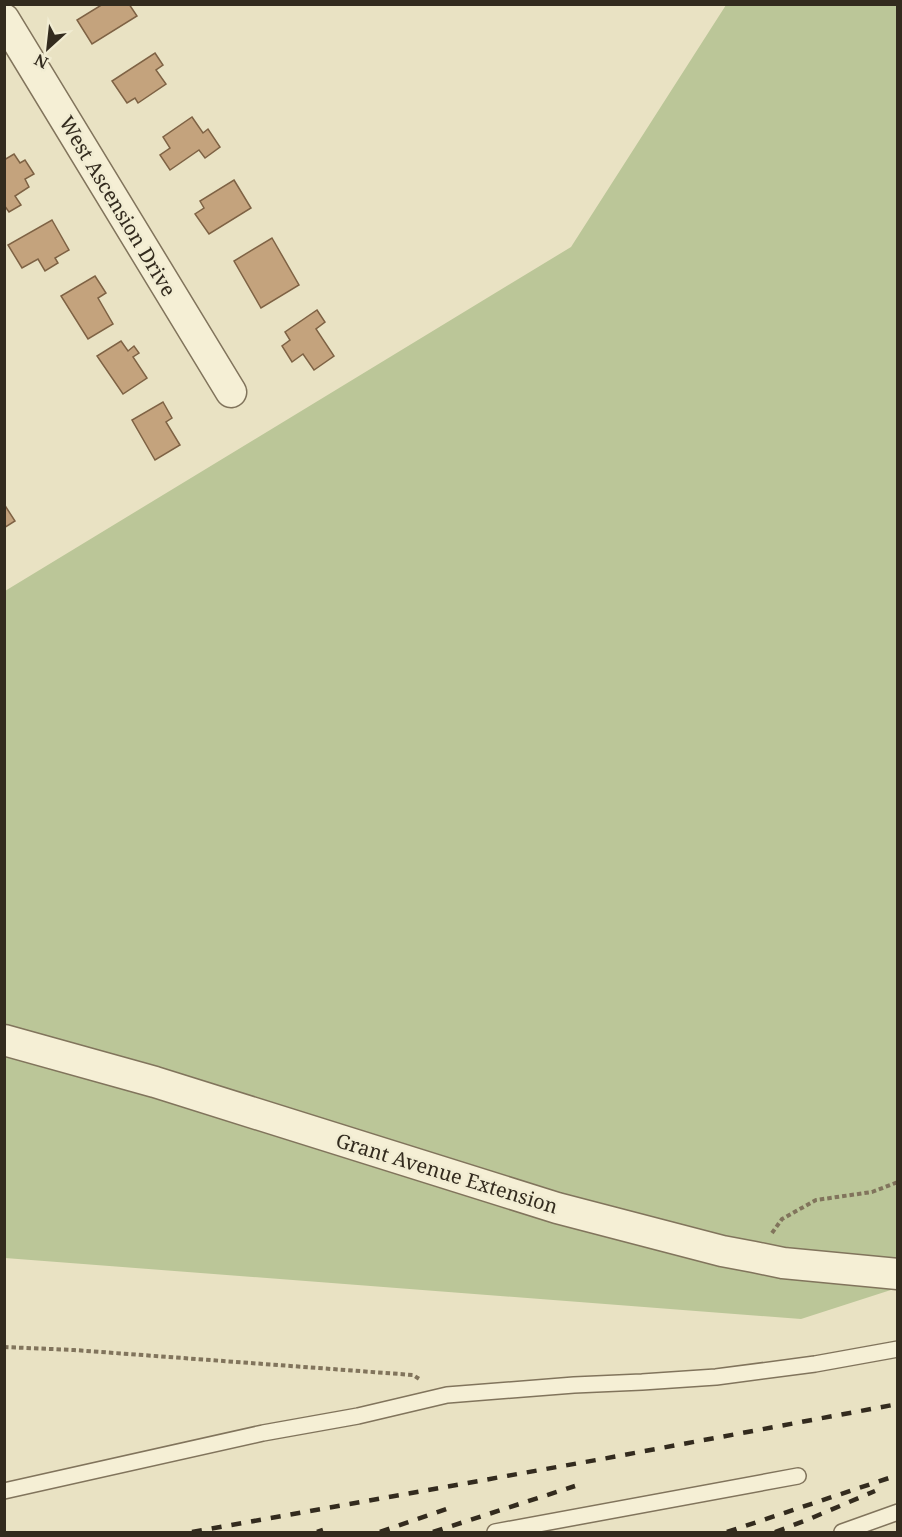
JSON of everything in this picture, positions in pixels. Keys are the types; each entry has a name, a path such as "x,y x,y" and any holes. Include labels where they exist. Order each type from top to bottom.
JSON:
{"street":[{"name":"West Ascension Drive","path":"4,19 231,392"},
{"name":"Grant Avenue Extension","path":"4,1040 155,1082 557,1208 722,1251 783,1263 897,1274"}],"lane":[{"path":"4,1491 263,1433 358,1416 447,1395 716,1377 815,1364 897,1349"},
{"path":"495,1533 798,1476"},
{"path":"842,1533 897,1512"}],"path":[{"path":"754,1257 782,1220 816,1200 872,1191 897,1182"},
{"path":"4,1347 413,1375 447,1395"}],"green space":[{"path":"726,5 897,5 897,1288 801,1319 5,1258 5,591 571,247"}],"building":[{"path":"103,4 129,4 137,16 92,44 77,20"},
{"path":"155,53 163,65 156,70 166,84 138,103 135,98 127,103 112,81"},
{"path":"192,117 203,133 208,129 220,147 205,158 199,150 170,170 160,155 170,148 163,137"},
{"path":"14,154 20,163 25,160 34,174 25,179 29,187 15,196 21,205 9,212 4,205 4,160"},
{"path":"234,180 251,208 209,234 195,214 204,208 200,201"},
{"path":"52,220 69,250 55,258 58,263 45,271 38,259 22,268 8,245"},
{"path":"272,238 299,285 261,308 234,261"},
{"path":"95,276 106,293 98,298 113,324 88,339 61,296"},
{"path":"317,310 325,322 316,329 334,356 314,370 303,354 292,362 282,346 290,340 285,332"},
{"path":"121,341 128,351 134,346 139,353 133,357 147,378 123,394 97,356"},
{"path":"163,402 172,418 166,422 180,445 155,460 132,420"},
{"path":"4,504 15,521 4,528"}],"railway":[{"path":"192,1532 898,1404"},
{"path":"727,1532 898,1475"},
{"path":"433,1532 575,1486"},
{"path":"775,1532 875,1491"},
{"path":"380,1532 452,1507"},
{"path":"317,1532 323,1530"}]}
